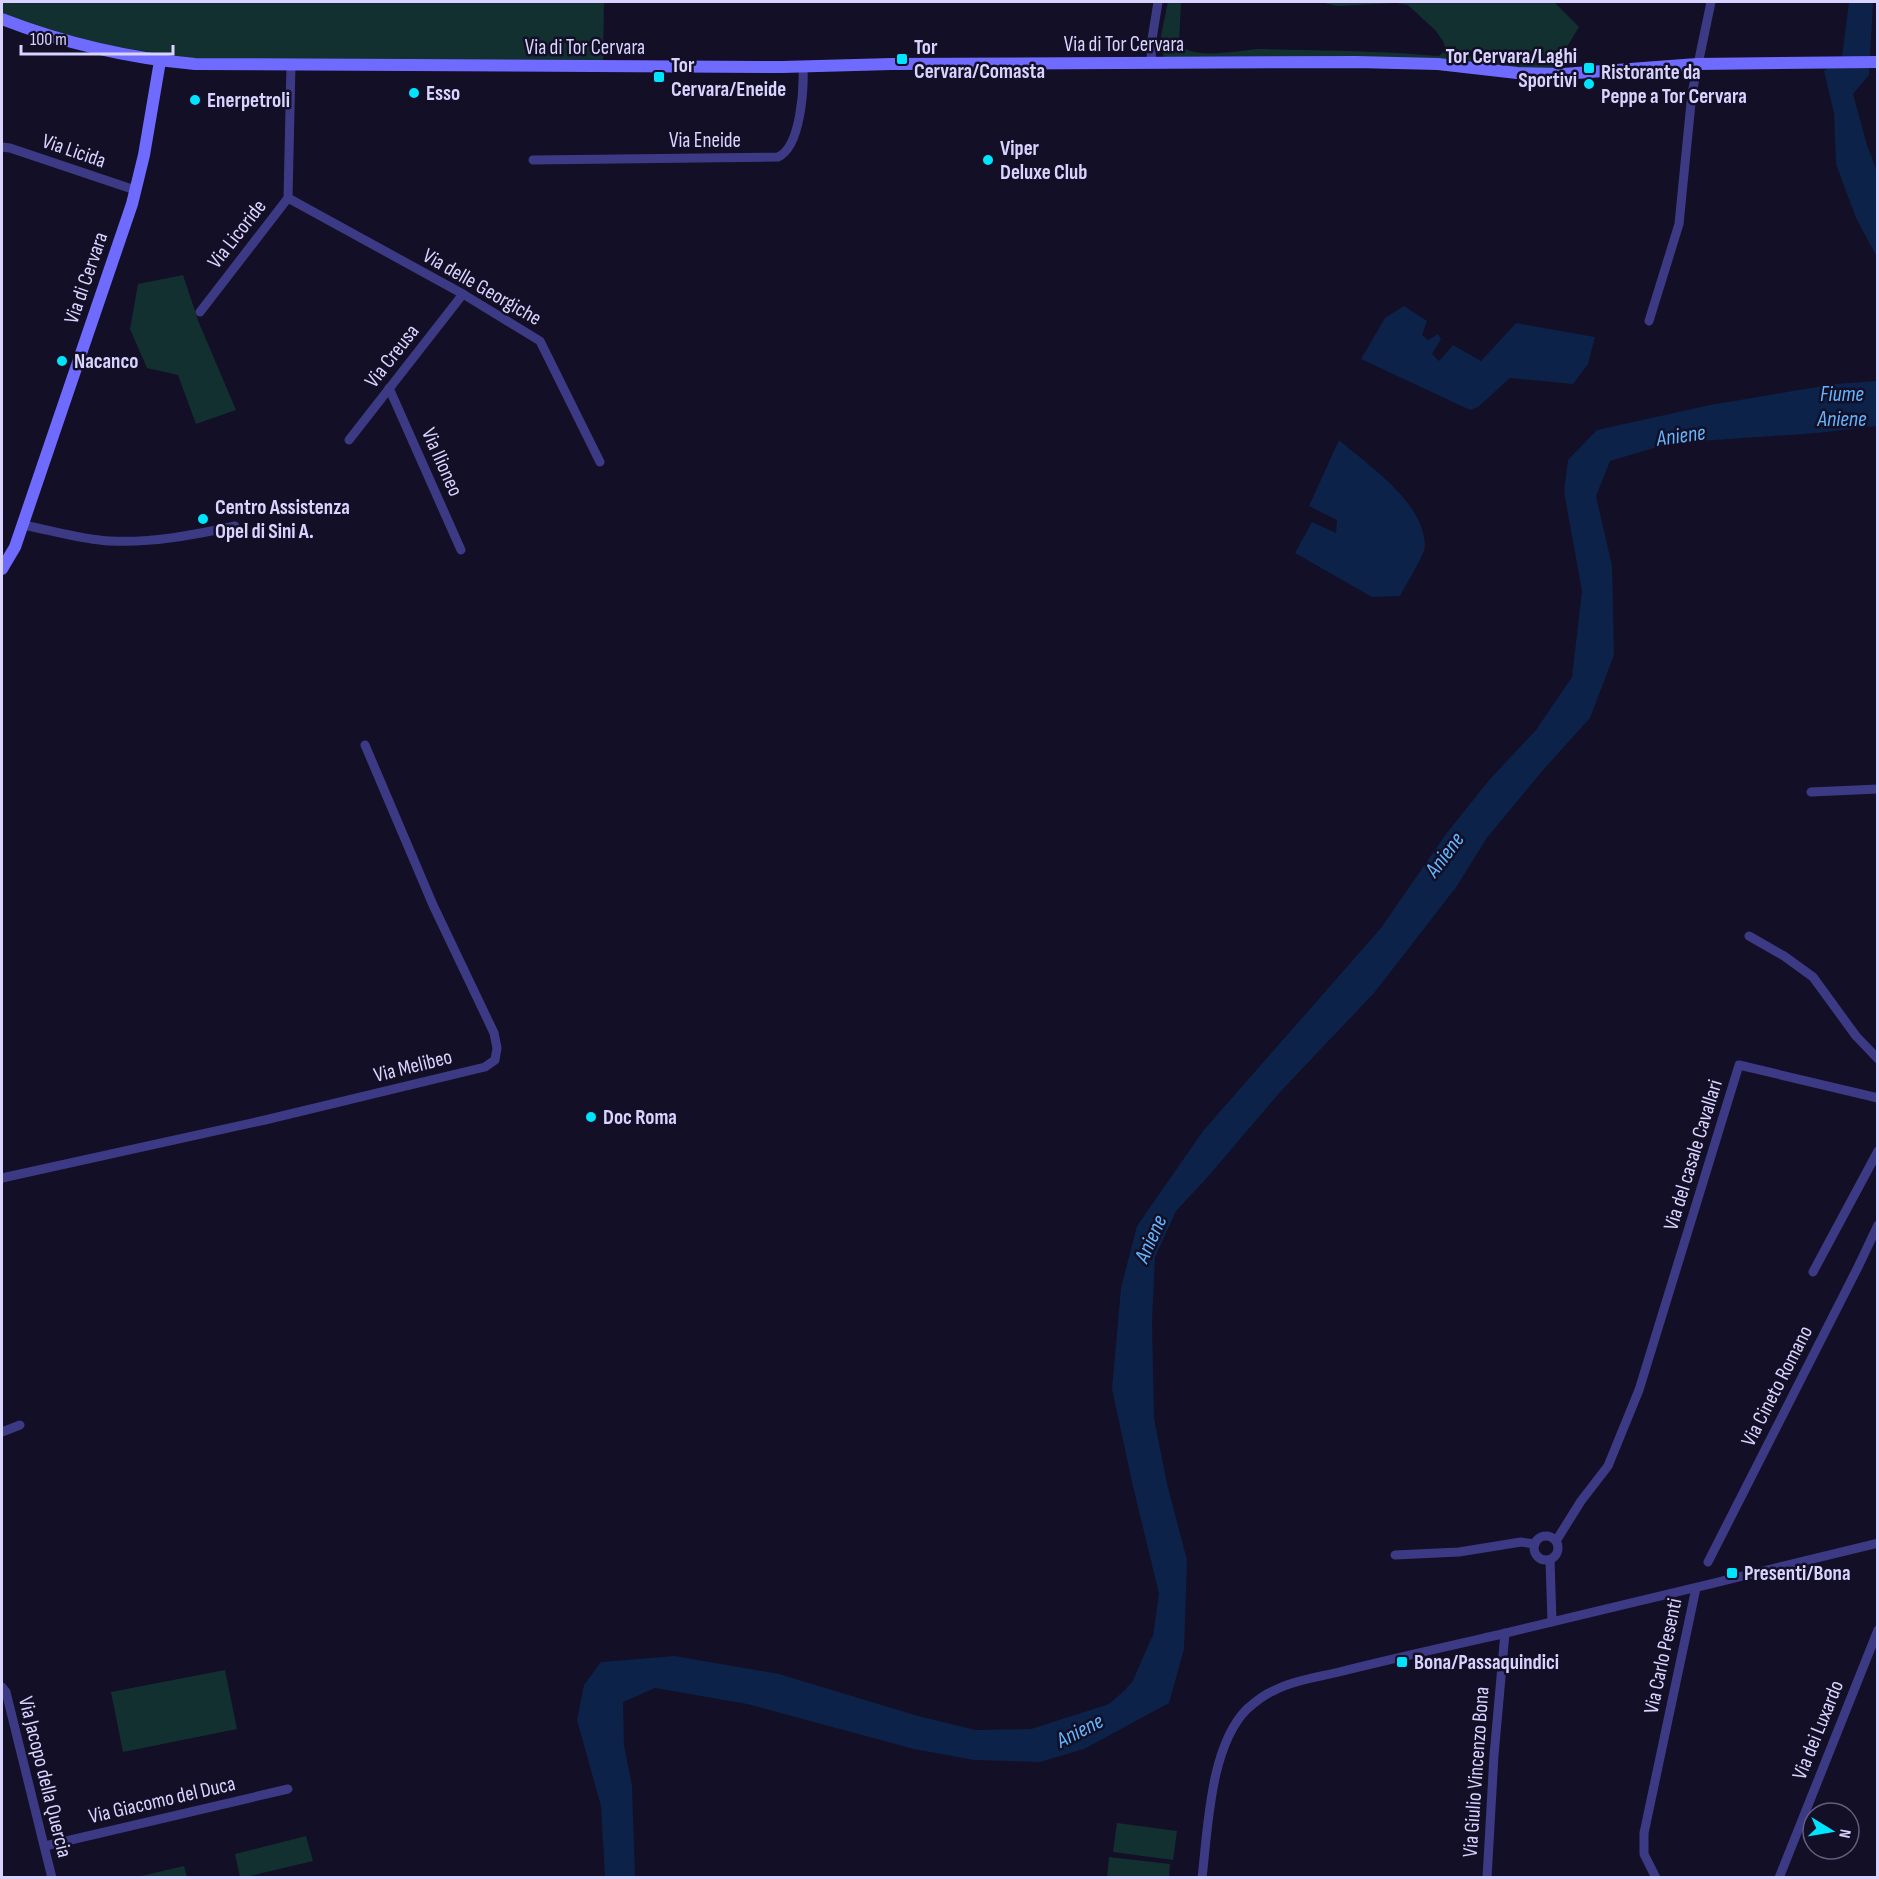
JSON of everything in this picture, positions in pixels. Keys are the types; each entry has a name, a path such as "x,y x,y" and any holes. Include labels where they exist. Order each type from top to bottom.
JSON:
{"street":[{"path":"1151,64 1152,39 1158,2"},
{"path":"1649,321 1679,224 1689,112 1696,64 1711,2"},
{"name":"Via di Tor Cervara","path":"2,19 65,41 160,61 195,64 770,67 892,64 1356,62 1438,64 1517,73 1563,74 1696,64 1878,62"},
{"name":"Via di Cervara","path":"2,569 15,547 23,525 135,190 144,155 160,61"},
{"name":"Via Licoride","path":"200,312 288,198 291,65"},
{"name":"Via Eneide","path":"533,160 728,159 780,156 788,149 793,138 803,92 803,66"},
{"name":"Via Licida","path":"2,147 135,190"},
{"name":"Via delle Georgiche","path":"288,198 463,294 540,341 600,462"},
{"name":"Via Creusa","path":"349,440 463,294"},
{"name":"Via Ilioneo","path":"389,388 461,550"},
{"path":"23,525 107,541 130,542 174,539 235,526"},
{"name":"Via Melibeo","path":"2,1178 265,1120 485,1067 495,1060 497,1048 494,1033 433,904 365,745"},
{"path":"1811,792 1878,789"},
{"path":"1749,936 1784,956 1813,977 1856,1036 1878,1059"},
{"name":"Via del casale Cavallari","path":"1556,1541 1581,1501 1608,1466 1639,1390 1739,1065 1878,1098"},
{"path":"1813,1272 1878,1151"},
{"name":"Via Cineto Romano","path":"1708,1562 1878,1225"},
{"path":"2,1432 20,1425"},
{"path":"1550,1560 1539,1558 1535,1552 1535,1544 1540,1538 1547,1536 1556,1541 1558,1552 1550,1560 1552,1622"},
{"path":"1395,1555 1459,1552 1521,1542 1535,1544"},
{"name":"Via Carlo Pesenti","path":"1656,1878 1644,1854 1644,1833 1696,1587 1878,1543"},
{"path":"1202,1878 1209,1812 1221,1756 1236,1722 1258,1700 1283,1686 1696,1587"},
{"name":"Via dei Luxardo","path":"1779,1878 1878,1630"},
{"name":"Via Giulio Vincenzo Bona","path":"1487,1878 1494,1755 1505,1633"},
{"name":"Via Jacopo della Quercia","path":"2,1687 6,1692 52,1878"},
{"name":"Via Giacomo del Duca","path":"45,1846 288,1789"}],"green space":[{"path":"2,2 604,2 603,60 195,59 92,43 36,27 2,13"},
{"path":"1168,2 1181,2 1179,44 1195,52 1206,53 1265,49 1439,56 1445,50 1444,43 1436,31 1408,5 1396,3 1337,6 1320,2 1554,2 1579,27 1561,57 1560,70 1164,58 1160,40"},
{"path":"183,275 199,323 236,410 196,424 178,375 147,368 130,329 138,284"},
{"path":"225,1670 237,1729 123,1752 111,1692"},
{"path":"1117,1823 1177,1831 1173,1860 1113,1852"},
{"path":"306,1836 313,1861 240,1877 235,1854"},
{"path":"1109,1857 1170,1864 1169,1877 1107,1877"},
{"path":"184,1866 187,1877 137,1877"}],"water":[{"path":"1849,2 1873,2 1869,75 1853,94 1877,172 1877,257 1856,218 1836,164 1834,113 1824,71 1842,57"},
{"path":"1404,306 1427,321 1422,335 1428,340 1438,334 1441,339 1432,354 1439,361 1453,345 1481,361 1516,323 1595,337 1588,364 1573,384 1510,378 1478,407 1470,410 1361,359 1385,318"},
{"name":"Fiume Aniene","path":"1877,381 1877,426 1817,433 1671,443 1610,461 1596,496 1612,566 1614,655 1590,718 1486,839 1457,886 1374,993 1281,1091 1176,1211 1155,1257 1152,1322 1154,1418 1167,1484 1187,1560 1184,1649 1169,1703 1084,1749 1040,1762 974,1760 914,1749 747,1704 655,1688 623,1702 624,1745 632,1786 635,1877 605,1877 601,1806 577,1720 584,1685 601,1662 675,1656 779,1674 918,1716 976,1730 1031,1729 1109,1704 1148,1670 1159,1594 1112,1389 1121,1288 1137,1226 1203,1131 1381,928 1446,834 1490,779 1536,730 1572,677 1582,591 1564,492 1568,460 1597,430 1710,405 1835,384"},
{"path":"1339,440 1393,486 1415,515 1422,530 1424,550 1400,596 1372,597 1295,553 1312,522 1336,533 1337,520 1309,506"}],"waterway":[{"name":"Aniene","path":"1134,1693 1140,1687 1159,1643"}],"place":[{"name":"Tor Cervara/Comasta","path":"902,59"},
{"name":"Tor Cervara/Laghi Sportivi","path":"1589,68"},
{"name":"Tor Cervara/Eneide","path":"659,77"},
{"name":"Ristorante da Peppe a Tor Cervara","path":"1589,84"},
{"name":"Esso","path":"414,93"},
{"name":"Enerpetroli","path":"195,100"},
{"name":"Viper Deluxe Club","path":"988,160"},
{"name":"Nacanco","path":"62,361"},
{"name":"Centro Assistenza Opel di Sini A.","path":"203,519"},
{"name":"Doc Roma","path":"591,1117"},
{"name":"Presenti/Bona","path":"1732,1573"},
{"name":"Bona/Passaquindici","path":"1402,1662"}]}
